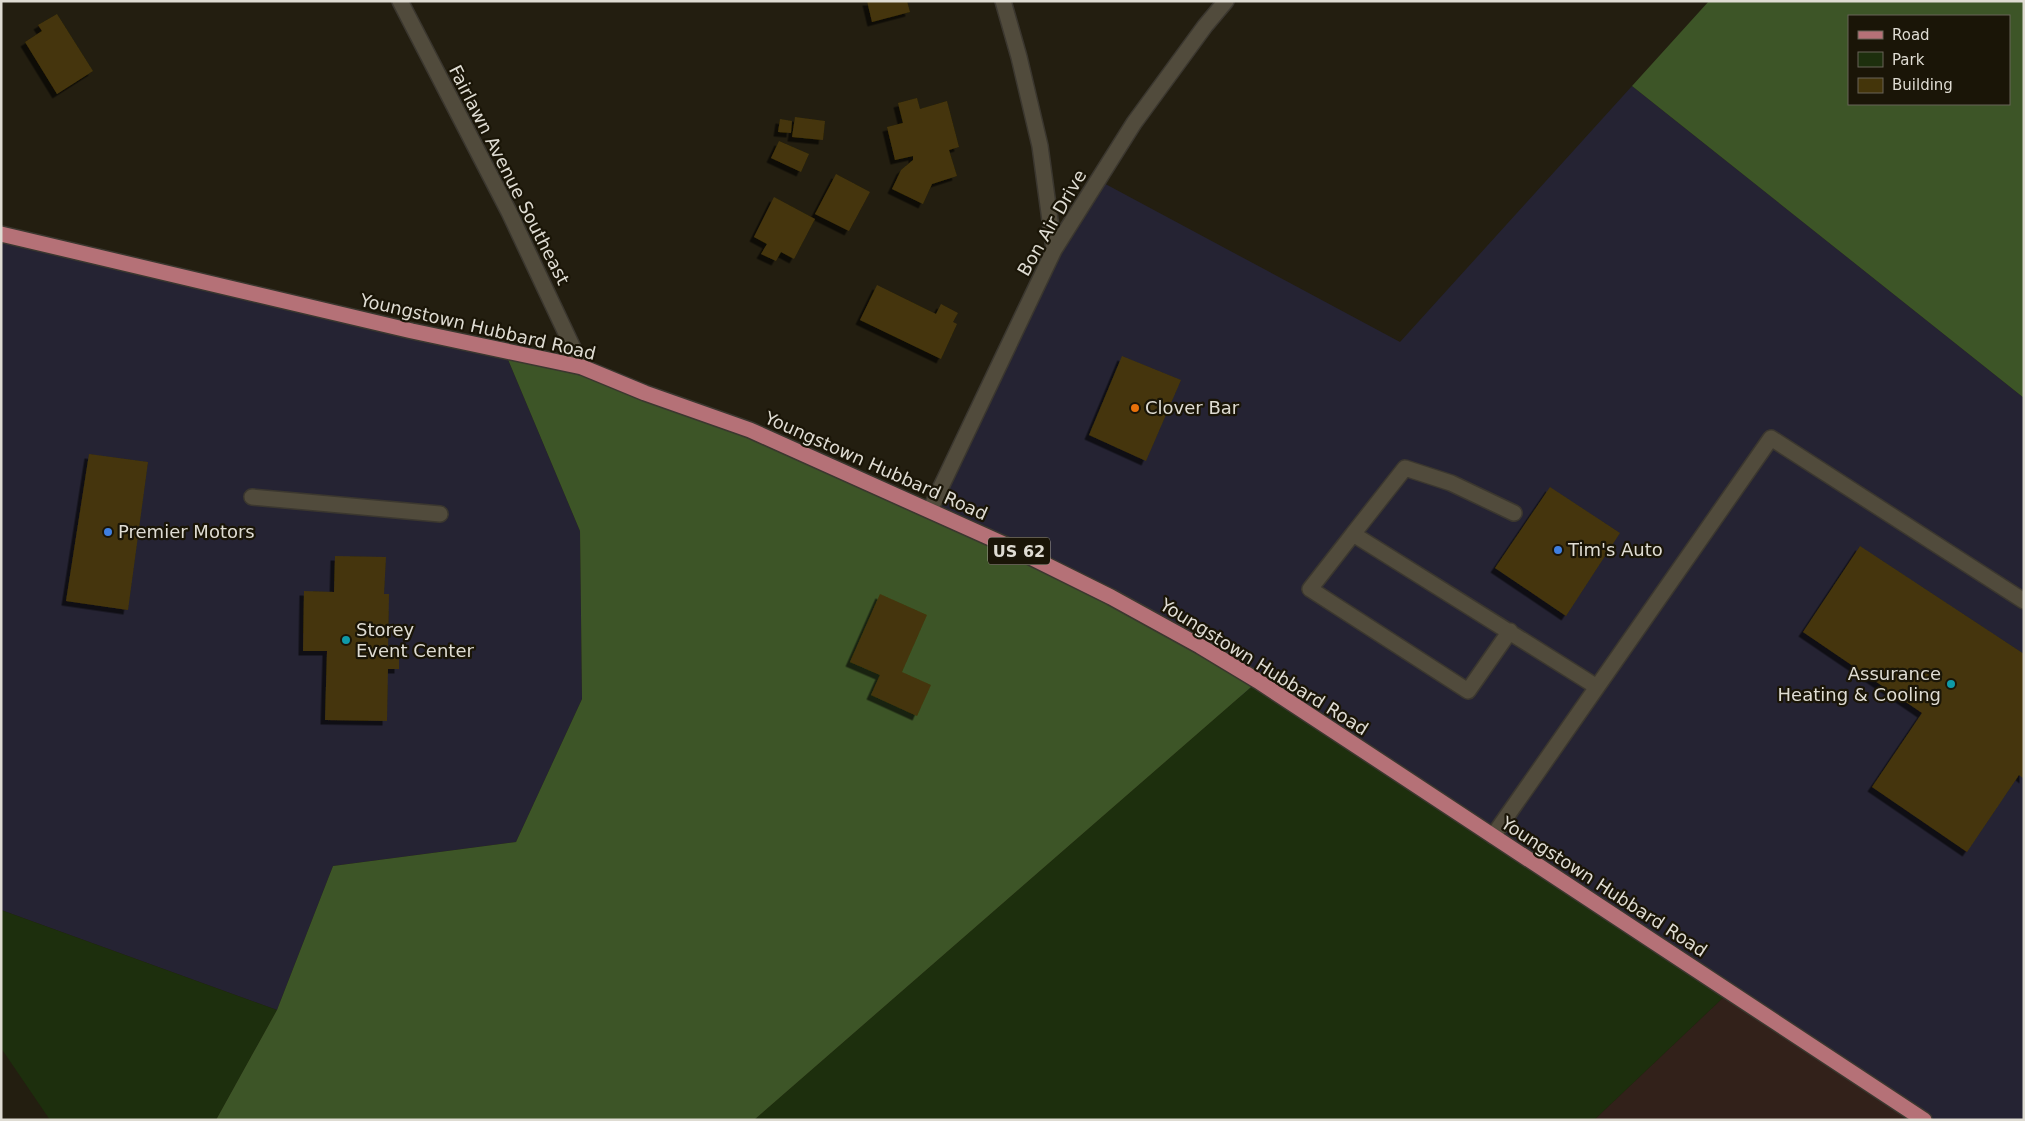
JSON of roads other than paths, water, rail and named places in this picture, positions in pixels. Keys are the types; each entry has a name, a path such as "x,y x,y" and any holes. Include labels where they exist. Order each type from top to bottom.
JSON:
{"main road":[{"name":"Youngstown Hubbard Road","path":"1,234 412,331 582,367 646,393 750,430 930,510 1111,597 1200,646 1266,686 1924,1120"}],"street":[{"name":"Fairlawn Avenue Southeast","path":"400,1 509,212 582,367"},
{"path":"1003,1 1019,57 1040,146 1054,250"},
{"name":"Bon Air Drive","path":"930,510 1054,250 1134,123 1205,26 1226,1"},
{"path":"1493,836 1771,438 2024,601"},
{"path":"1510,631 1468,691 1310,589 1405,468 1451,483 1514,513"},
{"path":"252,497 440,514"},
{"path":"1353,534 1597,687"}],"place":[{"name":"Clover Bar","path":"1135,408"},
{"name":"Premier Motors","path":"108,532"},
{"name":"Tim's Auto","path":"1558,550"},
{"name":"Storey Event Center","path":"346,640"},
{"name":"Assurance Heating & Cooling","path":"1951,684"}]}
